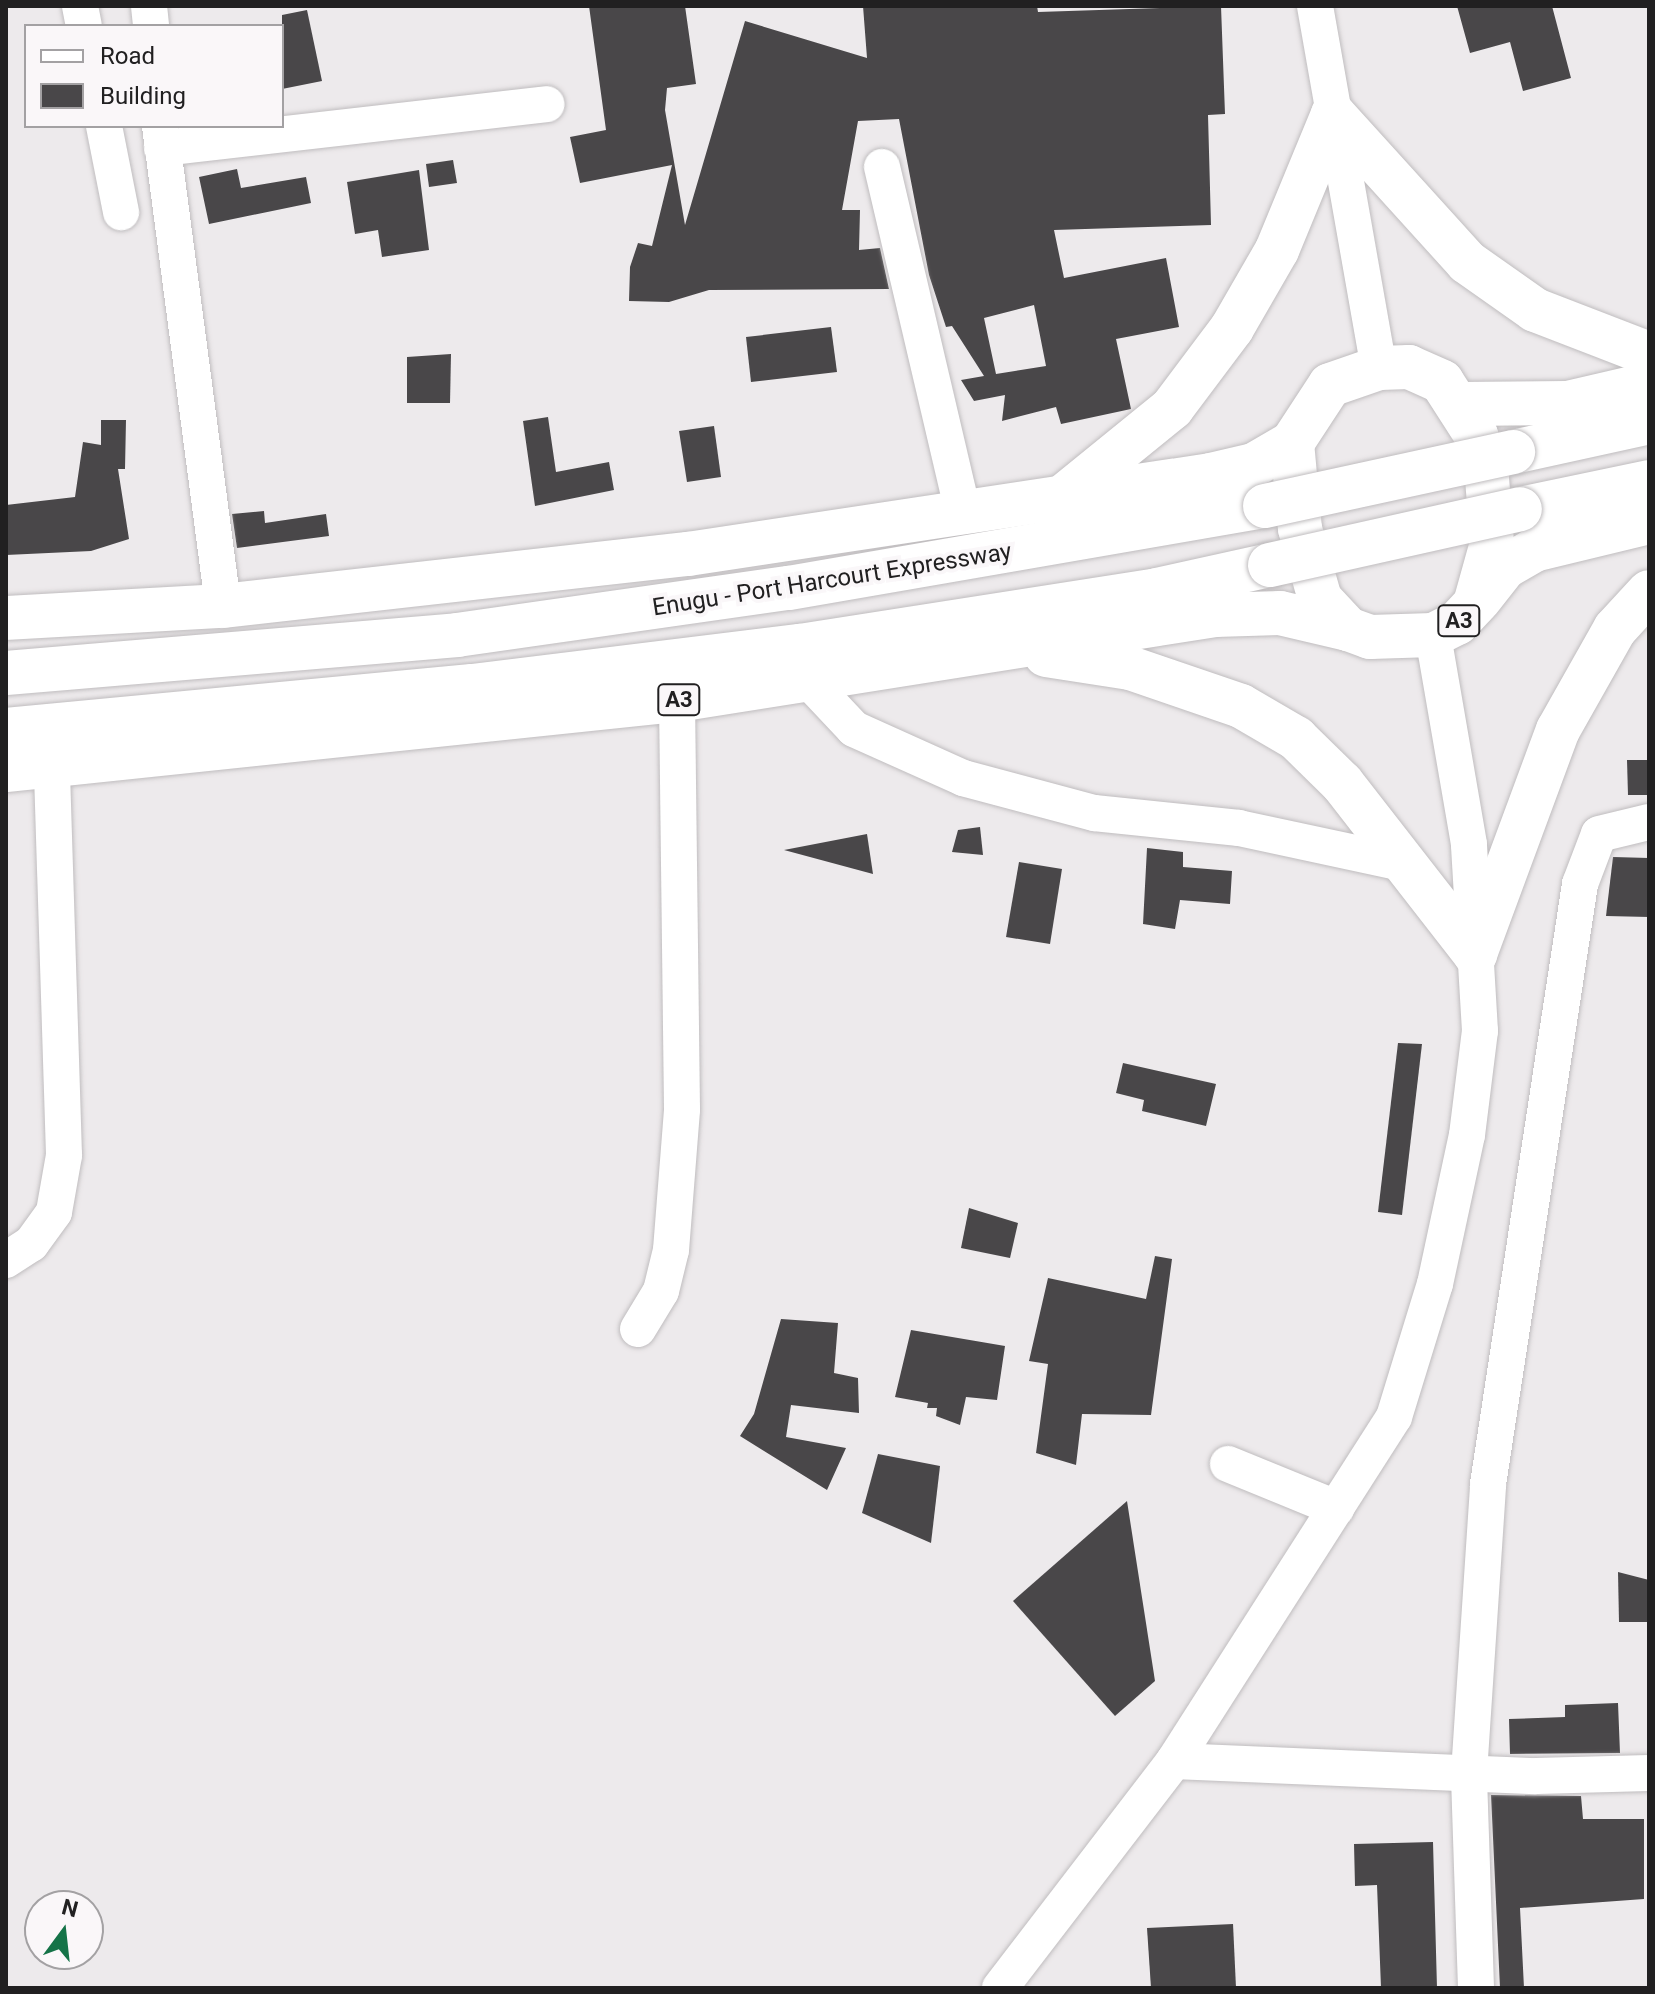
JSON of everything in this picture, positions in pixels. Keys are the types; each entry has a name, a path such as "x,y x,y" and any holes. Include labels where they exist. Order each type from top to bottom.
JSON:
{"main road":[{"path":"1065,495 1172,408 1232,328 1277,250 1333,114 1467,262 1535,310 1649,354"},
{"name":"A3","path":"1292,443 1330,385 1379,368 1409,367 1442,382 1461,404 1490,491 1492,543 1475,604"},
{"path":"1461,404 1568,403 1649,384"},
{"name":"Enugu - Port Harcourt Expressway","path":"6,673 457,635 758,593 1265,506 1649,422"},
{"path":"1292,443 1310,570 1325,607 1348,629"},
{"name":"Enugu - Port Harcourt Expressway","path":"6,618 223,606 688,554 1211,475 1254,465 1292,443"},
{"name":"A3","path":"6,730 237,710 800,646 1157,590 1649,482"},
{"name":"A3","path":"6,770 677,700 805,677 1241,613 1303,617 1384,639 1433,635 1475,604 1505,567 1534,550 1649,522"},
{"path":"1475,954 1558,730 1615,629 1649,592"},
{"path":"1004,648 1130,668 1241,706 1296,738 1342,783 1475,954"},
{"path":"229,656 237,710"}],"street":[{"path":"1315,6 1379,368"},
{"path":"284,126 546,104"},
{"path":"104,128 121,212"},
{"path":"223,606 161,137 266,128"},
{"path":"882,167 963,511"},
{"path":"1000,1988 1174,1761 1394,1417 1435,1284 1467,1135 1480,1031 1469,844 1433,635"},
{"path":"805,677 854,729 963,778 1094,813 1239,828 1407,864"},
{"path":"638,1329 661,1291 671,1250 682,1109 677,700"},
{"path":"6,1260 31,1244 54,1212 64,1155 52,767"},
{"path":"1476,1988 1469,1773 1488,1484 1580,884 1599,834 1649,822"},
{"path":"1228,1464 1336,1508"},
{"path":"1174,1761 1469,1773 1649,1773"}],"building":[{"path":"589,6 685,6 696,84 667,88 665,110 685,225 745,21 867,58 863,6 1037,6 1038,12 1221,6 1225,114 1208,115 1211,225 1054,230 1064,278 1166,258 1179,327 1116,339 1131,409 1061,424 1056,407 1002,421 1005,395 974,401 961,380 984,376 952,326 946,327 929,275 899,119 858,121 842,210 860,210 859,250 880,248 889,289 709,290 669,302 629,301 630,267 638,243 652,246 672,165 580,183 570,137 606,130","holes":["1034,305 1046,366 996,374 984,318"]},
{"path":"1457,6 1552,6 1571,78 1523,91 1510,42 1470,53"},
{"path":"307,10 322,81 284,89 282,15"},
{"path":"453,160 457,183 429,187 426,164"},
{"path":"237,169 241,188 306,177 311,203 209,224 199,177"},
{"path":"419,170 429,250 382,257 378,230 355,234 347,182"},
{"path":"831,327 837,372 751,382 746,337"},
{"path":"451,354 450,403 407,403 407,357"},
{"path":"548,417 556,472 609,462 614,490 535,506 523,421"},
{"path":"101,420 126,420 125,469 118,469 129,539 91,551 6,555 6,505 75,497 83,442 101,445"},
{"path":"714,426 721,477 687,482 679,431"},
{"path":"264,511 265,523 326,514 329,536 237,548 232,514"},
{"path":"1627,760 1649,760 1649,795 1628,795"},
{"path":"980,827 983,855 952,852 958,830"},
{"path":"867,834 873,874 784,850"},
{"path":"1147,848 1183,852 1183,867 1232,871 1230,904 1180,900 1175,929 1143,924"},
{"path":"1613,857 1649,858 1649,917 1606,916"},
{"path":"1019,862 1062,869 1050,944 1006,937"},
{"path":"1398,1043 1422,1044 1402,1215 1378,1212"},
{"path":"1123,1063 1216,1084 1206,1126 1142,1111 1144,1100 1116,1093"},
{"path":"969,1208 1018,1223 1010,1258 961,1248"},
{"path":"1155,1256 1172,1259 1151,1415 1082,1414 1076,1465 1036,1453 1048,1364 1029,1361 1048,1278 1146,1299"},
{"path":"781,1319 838,1323 834,1373 858,1378 859,1413 791,1405 786,1437 846,1448 827,1490 740,1436 754,1414"},
{"path":"911,1330 1005,1346 997,1400 966,1397 960,1425 936,1416 937,1408 927,1408 928,1403 895,1397"},
{"path":"878,1454 940,1466 931,1543 862,1513"},
{"path":"1127,1501 1155,1681 1115,1716 1013,1601"},
{"path":"1618,1572 1649,1580 1649,1622 1619,1622"},
{"path":"1618,1703 1620,1753 1510,1754 1509,1719 1565,1717 1565,1705"},
{"path":"1491,1795 1581,1796 1583,1819 1644,1819 1644,1899 1520,1908 1524,1988 1500,1988"},
{"path":"1433,1842 1437,1988 1381,1988 1377,1885 1355,1886 1354,1844"},
{"path":"1233,1924 1236,1988 1151,1988 1147,1928"}]}
